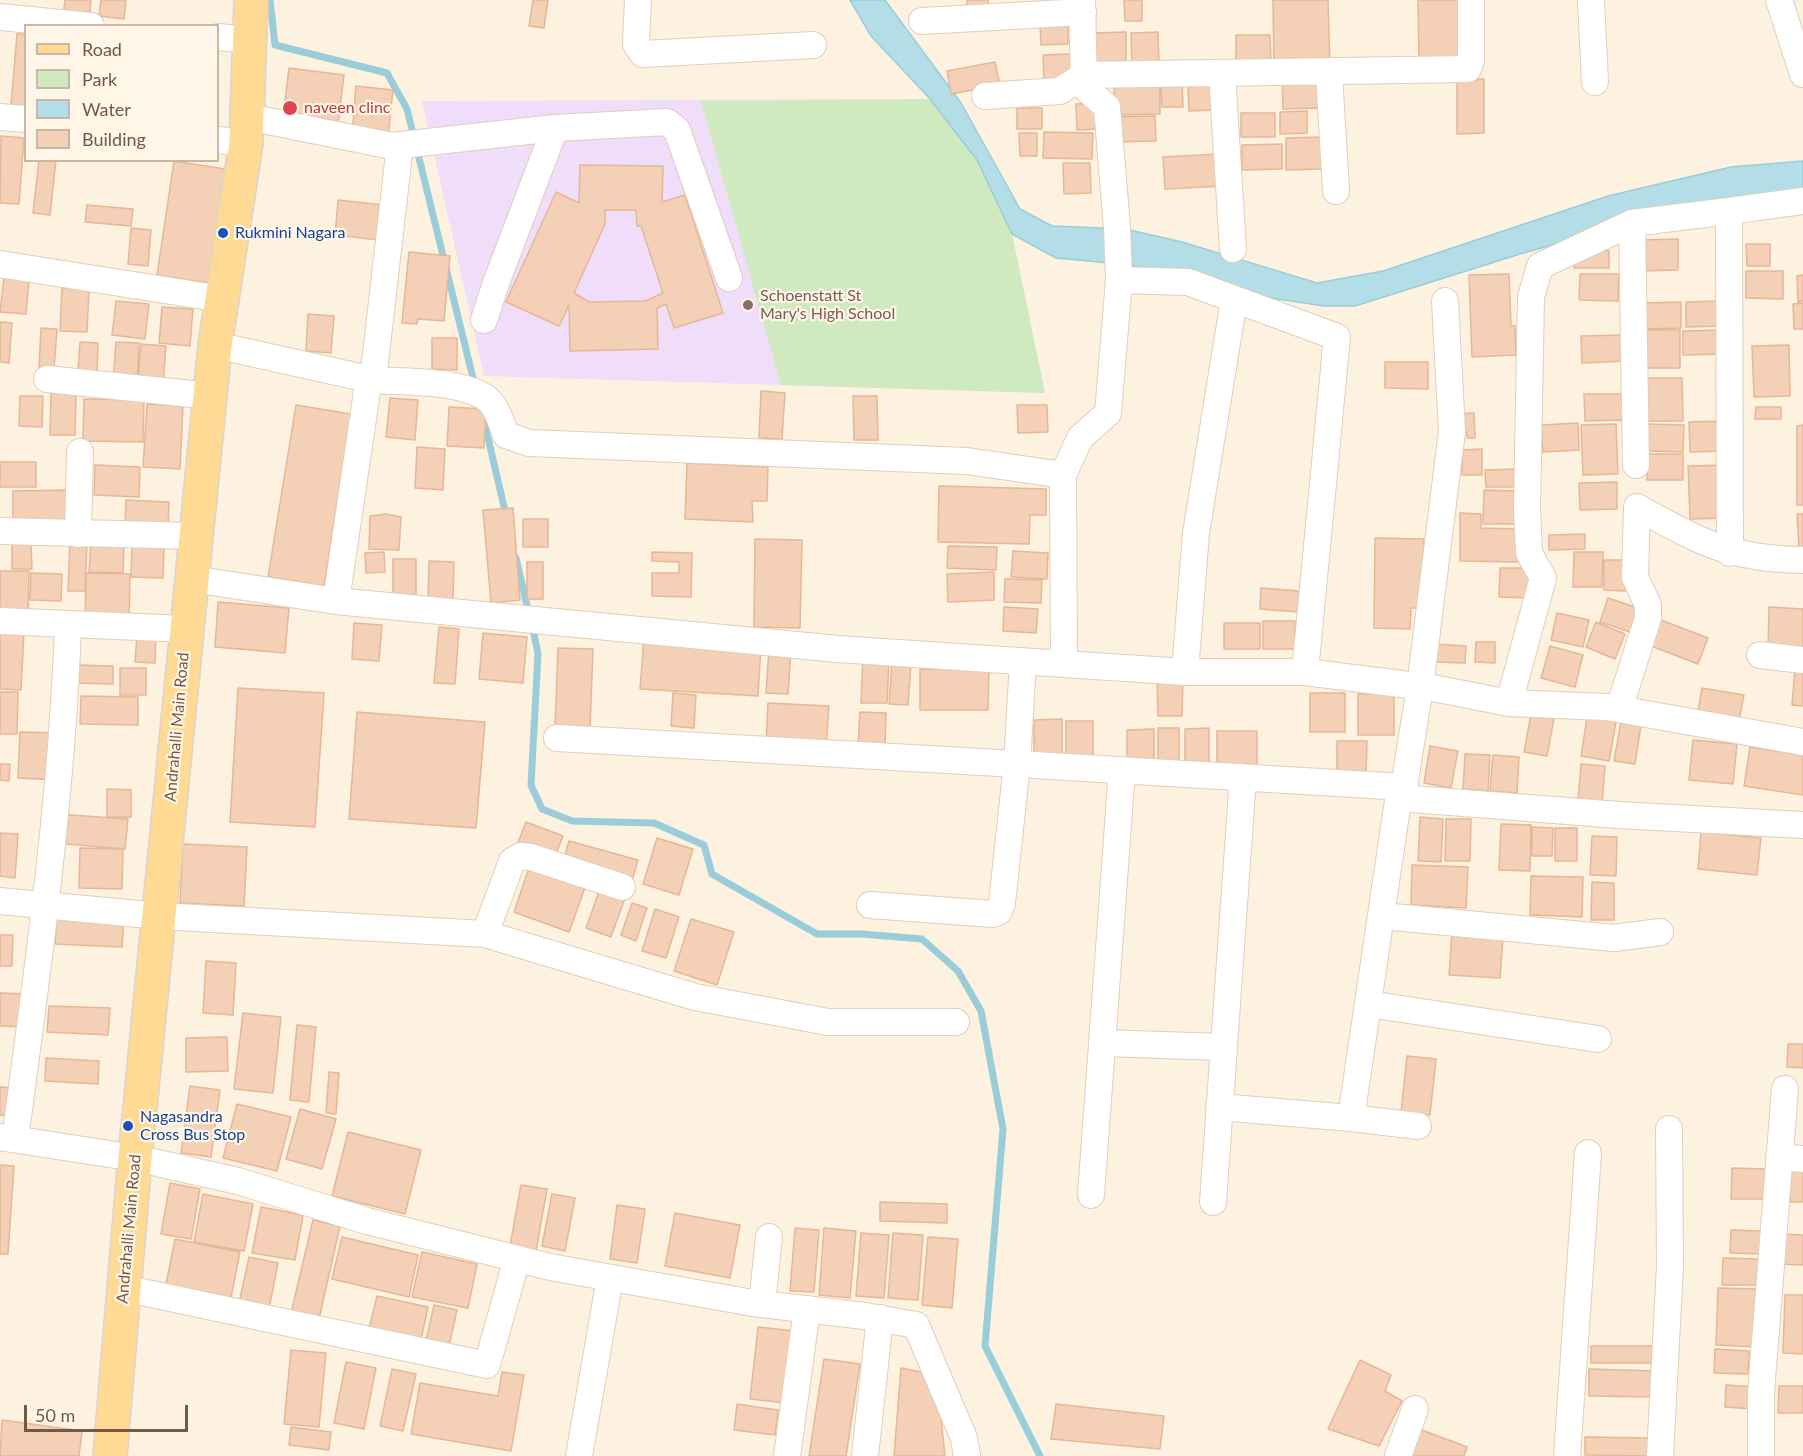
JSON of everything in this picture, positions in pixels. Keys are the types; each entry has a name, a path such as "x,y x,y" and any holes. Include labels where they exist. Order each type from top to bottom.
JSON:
{"main road":[{"name":"Andrahalli Main Road","path":"110,1456 123,1288 186,629 215,345 222,299 237,133 250,40 251,0"}],"street":[{"path":"638,0 636,44 643,54 813,45"},
{"path":"984,96 1060,91 1084,75 1329,73 1468,69 1472,60 1472,0"},
{"path":"1591,0 1595,82"},
{"path":"1779,0 1797,40 1803,74"},
{"path":"922,21 1083,6 1084,87 1107,107 1119,262 1108,413 1080,438 1063,475 1064,664"},
{"path":"0,17 71,24"},
{"path":"219,37 250,40"},
{"path":"1222,73 1233,249"},
{"path":"1329,73 1336,190"},
{"path":"0,117 24,119"},
{"path":"237,133 392,146 555,128 667,122 676,130 729,278"},
{"path":"484,320 555,128"},
{"path":"336,601 371,379 400,145"},
{"path":"1509,703 1543,578 1529,553 1527,508 1531,297 1540,266 1632,223 1803,201"},
{"path":"1730,211 1730,553"},
{"path":"1632,223 1636,465"},
{"path":"1119,262 1188,282 1337,337 1305,672"},
{"path":"0,264 222,299"},
{"path":"1185,672 1196,533 1234,300"},
{"path":"1351,1118 1400,792 1404,787 1420,687 1452,431 1446,301"},
{"path":"215,345 371,379 448,386 484,396 498,413 506,435 529,443 968,461 1063,475"},
{"path":"47,379 211,396"},
{"path":"78,534 80,452"},
{"path":"1619,709 1648,618 1648,605 1635,577 1637,507 1700,542 1730,553 1766,559 1803,560"},
{"path":"0,531 197,536"},
{"path":"192,579 336,601 838,650 1185,672 1305,672 1420,687 1509,703 1619,709 1803,742"},
{"path":"0,621 186,629"},
{"path":"68,625 65,708 46,906 8,1138 135,1158 238,1181 367,1221 517,1259 610,1278 762,1304 880,1318 916,1325 964,1438 967,1456"},
{"path":"1760,655 1803,660"},
{"path":"870,905 993,914 999,911 1002,903 1017,764 1023,661"},
{"path":"557,738 1242,777 1619,815 1803,825"},
{"path":"1091,1195 1122,770"},
{"path":"1213,1202 1242,777"},
{"path":"485,934 512,861 521,856 531,856 622,887"},
{"path":"0,902 159,916 485,934 695,997 828,1022 956,1022"},
{"path":"1383,916 1614,938 1660,932"},
{"path":"1369,1004 1598,1039"},
{"path":"1102,1043 1223,1047"},
{"path":"1761,1456 1761,1392 1791,1158 1785,1089"},
{"path":"1220,1107 1418,1126"},
{"path":"1660,1456 1670,1266 1669,1129"},
{"path":"1567,1456 1588,1153"},
{"path":"762,1304 769,1237"},
{"path":"123,1288 487,1365 517,1259"},
{"path":"579,1456 610,1278"},
{"path":"787,1456 807,1309"},
{"path":"865,1456 880,1318"},
{"path":"1398,1456 1415,1409"}],"shaded area":[{"name":"Schoenstatt St Mary's High School","path":"930,99 1012,234 1045,393 484,376 422,101"}],"green space":[{"path":"930,99 977,160 1012,234 1045,393 781,385 701,101"}],"water":[{"path":"850,0 885,0 961,103 1020,209 1052,226 1125,229 1182,242 1317,283 1383,271 1608,196 1731,167 1803,161 1803,196 1675,211 1520,254 1355,306 1324,306 1271,298 1212,280 1131,265 1056,258 1012,234 977,160 930,99 871,36"}],"building":[{"path":"65,0 91,0 89,20 63,17"},
{"path":"101,0 126,0 124,19 99,16"},
{"path":"533,0 548,0 544,28 529,26"},
{"path":"967,0 988,0 988,13 967,13"},
{"path":"1124,0 1142,0 1142,21 1125,21"},
{"path":"1273,0 1328,0 1330,69 1274,70"},
{"path":"1418,0 1459,0 1460,61 1419,61"},
{"path":"1068,23 1068,44 1041,45 1040,24"},
{"path":"1126,32 1126,70 1093,71 1093,33"},
{"path":"1158,32 1159,66 1132,66 1131,33"},
{"path":"17,34 24,34 24,106 11,105"},
{"path":"1236,35 1270,35 1271,63 1236,64"},
{"path":"1070,54 1071,79 1044,80 1043,55"},
{"path":"995,62 1000,85 951,94 947,71"},
{"path":"289,68 344,75 338,125 283,118"},
{"path":"1282,75 1321,75 1321,108 1283,109"},
{"path":"1457,79 1484,79 1484,133 1457,134"},
{"path":"1182,81 1183,107 1162,107 1161,82"},
{"path":"1160,84 1160,114 1114,115 1114,85"},
{"path":"1214,84 1215,110 1189,111 1188,85"},
{"path":"356,86 393,90 388,138 352,134"},
{"path":"1098,103 1099,129 1077,130 1076,104"},
{"path":"1017,108 1042,108 1042,129 1017,129"},
{"path":"1307,111 1307,133 1280,134 1280,112"},
{"path":"1241,113 1275,113 1275,137 1241,137"},
{"path":"1155,116 1156,141 1112,142 1112,117"},
{"path":"1044,132 1093,133 1092,159 1043,158"},
{"path":"1019,133 1037,133 1037,156 1020,156"},
{"path":"1,136 24,138 19,204 0,203"},
{"path":"1324,137 1325,169 1286,170 1286,138"},
{"path":"1282,144 1282,169 1242,170 1242,145"},
{"path":"1222,154 1223,186 1165,189 1163,157"},
{"path":"39,162 56,162 50,215 33,213"},
{"path":"174,162 225,169 208,283 157,275"},
{"path":"1063,163 1090,163 1091,193 1064,194"},
{"path":"580,165 663,166 662,202 685,195 723,313 674,328 666,304 657,308 658,349 570,351 569,305 559,326 506,302 556,192 579,203","holes":["605,210 636,210 637,226 641,226 663,293 645,301 589,302 574,293 605,224"]},
{"path":"338,200 392,206 388,241 335,235"},
{"path":"87,205 133,209 131,226 85,222"},
{"path":"131,228 151,230 148,266 128,264"},
{"path":"1678,239 1678,270 1642,271 1642,240"},
{"path":"1746,244 1770,244 1770,266 1747,266"},
{"path":"1574,251 1609,251 1609,268 1574,268"},
{"path":"409,252 450,256 444,321 418,319 417,324 402,323"},
{"path":"1746,271 1783,271 1783,299 1746,298"},
{"path":"1509,274 1511,326 1515,326 1516,355 1472,357 1469,275"},
{"path":"1580,274 1619,274 1618,301 1579,300"},
{"path":"1803,275 1803,301 1798,302 1797,276"},
{"path":"4,277 29,280 26,314 0,312"},
{"path":"62,288 89,290 87,332 60,331"},
{"path":"116,301 149,304 145,339 112,335"},
{"path":"1720,301 1721,326 1686,327 1686,302"},
{"path":"1681,302 1681,328 1642,329 1641,303"},
{"path":"1803,303 1803,329 1794,329 1793,304"},
{"path":"162,307 193,309 190,346 159,343"},
{"path":"308,314 334,316 331,353 306,351"},
{"path":"0,322 12,323 9,363 0,362"},
{"path":"41,328 57,329 54,369 39,368"},
{"path":"1645,330 1680,330 1680,368 1645,368"},
{"path":"1722,330 1722,354 1683,355 1683,331"},
{"path":"1624,335 1626,361 1582,363 1581,336"},
{"path":"432,338 457,338 457,370 432,369"},
{"path":"80,342 98,343 97,372 78,371"},
{"path":"116,342 139,343 137,383 113,381"},
{"path":"141,344 166,346 163,383 138,380"},
{"path":"1789,345 1790,396 1754,397 1752,346"},
{"path":"1385,362 1428,362 1428,389 1385,388"},
{"path":"1645,378 1682,378 1683,421 1646,421"},
{"path":"761,391 785,393 782,439 759,438"},
{"path":"51,393 76,394 75,435 50,435"},
{"path":"1584,394 1628,394 1623,423 1620,420 1585,421"},
{"path":"20,396 43,396 42,427 19,426"},
{"path":"853,396 877,396 878,440 854,440"},
{"path":"390,398 418,400 415,440 386,437"},
{"path":"84,399 144,400 143,442 83,441"},
{"path":"147,404 183,406 180,469 143,467"},
{"path":"296,405 351,414 324,586 268,577"},
{"path":"1017,405 1047,405 1048,432 1018,433"},
{"path":"449,407 486,409 484,448 447,446"},
{"path":"1756,407 1781,407 1781,419 1755,419"},
{"path":"1474,413 1475,438 1467,438 1467,432 1458,433 1457,414"},
{"path":"1726,421 1727,451 1690,452 1689,422"},
{"path":"1578,423 1579,450 1543,452 1541,425"},
{"path":"1616,424 1618,474 1583,475 1581,425"},
{"path":"1648,424 1684,425 1683,452 1647,451"},
{"path":"1803,425 1803,505 1797,505 1797,426"},
{"path":"417,447 445,449 443,490 415,488"},
{"path":"1482,449 1482,475 1462,475 1462,450"},
{"path":"1647,454 1683,454 1683,480 1647,480"},
{"path":"0,462 36,462 36,487 0,487"},
{"path":"687,463 768,467 767,501 752,501 753,522 685,519"},
{"path":"95,465 140,467 139,497 94,495"},
{"path":"1727,465 1729,518 1690,519 1688,466"},
{"path":"1516,469 1516,487 1486,487 1485,470"},
{"path":"1617,482 1617,509 1580,510 1579,483"},
{"path":"939,486 1046,489 1046,515 1030,515 1029,544 938,542"},
{"path":"69,490 69,522 13,523 13,491"},
{"path":"1484,490 1516,491 1516,524 1483,524"},
{"path":"126,500 169,502 168,529 125,527"},
{"path":"513,508 520,600 491,603 483,510"},
{"path":"1460,513 1481,514 1481,528 1520,529 1520,562 1460,561"},
{"path":"386,514 401,517 399,550 369,549 370,516"},
{"path":"1797,514 1803,514 1803,547 1799,547"},
{"path":"523,519 548,519 548,547 523,547"},
{"path":"1585,534 1585,549 1549,550 1549,535"},
{"path":"1375,538 1424,539 1423,608 1411,608 1410,629 1374,628"},
{"path":"755,539 802,540 800,628 754,627"},
{"path":"12,541 31,541 32,569 12,569"},
{"path":"70,542 87,542 85,591 68,591"},
{"path":"91,543 124,545 123,573 89,572"},
{"path":"132,545 164,546 163,578 131,577"},
{"path":"948,546 997,547 996,570 947,568"},
{"path":"1013,551 1048,553 1047,579 1011,577"},
{"path":"384,552 385,572 366,573 365,553"},
{"path":"652,552 692,553 691,597 652,596 652,573 679,573 679,562 652,561"},
{"path":"1574,552 1603,552 1602,587 1573,587"},
{"path":"393,559 416,559 416,595 393,595"},
{"path":"1604,560 1625,560 1625,591 1604,590"},
{"path":"429,561 454,562 453,601 428,600"},
{"path":"527,562 543,562 543,599 527,599"},
{"path":"1500,568 1533,568 1533,598 1499,597"},
{"path":"0,571 29,571 28,617 0,616"},
{"path":"994,572 994,600 948,602 947,574"},
{"path":"31,573 62,574 61,601 30,600"},
{"path":"86,573 130,574 129,623 85,622"},
{"path":"1005,579 1042,580 1041,603 1004,602"},
{"path":"1261,588 1300,591 1298,612 1260,609"},
{"path":"1608,598 1641,609 1633,633 1600,622"},
{"path":"218,602 289,608 285,653 215,647"},
{"path":"1004,607 1038,609 1036,633 1003,631"},
{"path":"1769,607 1803,609 1803,647 1768,646"},
{"path":"1557,613 1589,620 1583,647 1551,640"},
{"path":"1661,620 1708,638 1698,664 1651,646"},
{"path":"1263,621 1295,621 1295,649 1263,649"},
{"path":"1596,622 1625,634 1615,659 1586,647"},
{"path":"354,623 382,625 379,661 352,659"},
{"path":"1224,623 1260,623 1260,649 1224,649"},
{"path":"439,627 459,629 455,684 434,683"},
{"path":"0,631 24,632 21,690 0,689"},
{"path":"483,633 527,637 523,683 479,679"},
{"path":"137,635 156,636 155,663 135,662"},
{"path":"644,638 761,645 758,696 640,689"},
{"path":"1476,642 1495,642 1495,663 1475,662"},
{"path":"1433,644 1466,646 1465,663 1433,662"},
{"path":"1550,646 1583,655 1575,687 1541,678"},
{"path":"558,648 593,649 590,730 555,729"},
{"path":"769,649 791,650 788,694 766,693"},
{"path":"863,657 889,658 887,703 861,703"},
{"path":"892,662 911,663 908,705 889,704"},
{"path":"75,665 113,666 113,684 74,683"},
{"path":"120,668 146,668 146,695 120,695"},
{"path":"920,669 989,670 988,710 920,710"},
{"path":"1795,669 1803,669 1803,706 1792,705"},
{"path":"1157,677 1183,677 1182,716 1158,716"},
{"path":"238,688 324,693 315,827 230,822"},
{"path":"1702,688 1744,695 1738,725 1697,717"},
{"path":"0,692 18,692 17,734 0,734"},
{"path":"673,693 696,695 694,728 671,726"},
{"path":"1310,693 1345,693 1345,732 1310,732"},
{"path":"1394,693 1394,735 1358,735 1358,694"},
{"path":"81,696 138,697 138,725 80,724"},
{"path":"768,703 829,706 826,747 766,743"},
{"path":"1532,709 1555,713 1547,756 1524,752"},
{"path":"1588,711 1617,716 1609,761 1581,756"},
{"path":"357,712 485,722 476,828 349,819"},
{"path":"860,712 886,713 885,748 858,747"},
{"path":"1622,716 1642,719 1635,764 1614,761"},
{"path":"1062,719 1062,756 1034,756 1034,720"},
{"path":"1066,721 1093,721 1093,758 1066,758"},
{"path":"1158,728 1179,728 1179,764 1158,764"},
{"path":"1209,728 1209,764 1185,764 1185,729"},
{"path":"1154,729 1154,767 1127,768 1127,730"},
{"path":"1217,731 1257,731 1257,765 1217,765"},
{"path":"20,732 59,733 57,780 18,778"},
{"path":"1693,740 1737,744 1733,784 1689,780"},
{"path":"1337,741 1367,741 1366,777 1337,778"},
{"path":"1430,746 1458,751 1451,788 1424,783"},
{"path":"1750,747 1803,755 1803,795 1744,786"},
{"path":"1465,754 1490,755 1488,791 1463,789"},
{"path":"1493,755 1519,757 1517,793 1490,791"},
{"path":"0,764 10,764 9,781 0,780"},
{"path":"1581,764 1605,766 1602,803 1578,801"},
{"path":"107,789 131,790 131,817 107,817"},
{"path":"57,814 128,819 125,849 54,843"},
{"path":"1420,817 1443,819 1441,862 1418,861"},
{"path":"1446,819 1471,819 1470,861 1445,861"},
{"path":"526,822 563,836 554,859 517,845"},
{"path":"1501,824 1531,825 1530,871 1499,870"},
{"path":"1532,827 1553,828 1552,856 1532,856"},
{"path":"1555,828 1577,828 1577,861 1555,861"},
{"path":"1701,832 1761,838 1757,875 1698,869"},
{"path":"0,833 18,834 15,878 0,876"},
{"path":"1592,836 1617,837 1616,876 1590,875"},
{"path":"657,838 693,849 679,895 643,884"},
{"path":"569,841 638,860 632,881 563,862"},
{"path":"183,844 247,847 244,906 180,903"},
{"path":"80,848 123,849 122,889 79,888"},
{"path":"530,865 586,885 569,932 514,912"},
{"path":"1412,865 1468,867 1466,908 1411,905"},
{"path":"1531,876 1583,877 1582,917 1530,915"},
{"path":"1592,882 1614,883 1614,920 1591,920"},
{"path":"600,889 625,898 611,937 586,928"},
{"path":"632,903 647,908 636,941 621,935"},
{"path":"655,909 679,917 666,958 642,951"},
{"path":"57,912 124,915 122,947 55,944"},
{"path":"691,919 734,932 717,985 674,971"},
{"path":"1452,932 1503,936 1500,978 1449,975"},
{"path":"0,935 13,935 12,966 0,966"},
{"path":"206,961 236,963 233,1015 203,1013"},
{"path":"0,993 26,994 25,1027 0,1026"},
{"path":"49,1006 110,1008 108,1035 47,1032"},
{"path":"243,1013 281,1017 273,1093 234,1089"},
{"path":"297,1025 316,1027 309,1102 290,1100"},
{"path":"227,1037 228,1071 186,1072 186,1038"},
{"path":"1788,1044 1803,1044 1803,1068 1787,1067"},
{"path":"1407,1056 1436,1059 1430,1115 1401,1112"},
{"path":"46,1058 99,1061 98,1084 45,1081"},
{"path":"329,1072 339,1073 336,1114 326,1113"},
{"path":"190,1086 220,1090 211,1157 181,1153"},
{"path":"0,1087 16,1088 14,1116 0,1115"},
{"path":"237,1104 291,1117 277,1171 223,1158"},
{"path":"300,1109 336,1119 322,1169 286,1159"},
{"path":"348,1132 421,1150 405,1214 332,1196"},
{"path":"0,1165 14,1166 8,1254 0,1254"},
{"path":"1732,1168 1766,1169 1765,1199 1731,1199"},
{"path":"1791,1171 1803,1172 1803,1202 1790,1202"},
{"path":"170,1183 200,1189 191,1239 161,1234"},
{"path":"521,1185 547,1189 536,1251 510,1246"},
{"path":"203,1194 253,1204 244,1251 194,1242"},
{"path":"552,1194 575,1198 565,1251 542,1246"},
{"path":"880,1202 947,1204 947,1223 880,1221"},
{"path":"617,1205 645,1209 637,1263 610,1259"},
{"path":"261,1207 303,1215 295,1260 252,1253"},
{"path":"675,1213 740,1225 730,1278 665,1266"},
{"path":"313,1220 340,1226 319,1319 291,1313"},
{"path":"795,1228 819,1230 814,1292 790,1291"},
{"path":"824,1228 856,1231 850,1298 819,1295"},
{"path":"1731,1230 1763,1231 1763,1254 1730,1253"},
{"path":"861,1233 889,1235 884,1298 856,1296"},
{"path":"893,1233 923,1235 918,1300 888,1298"},
{"path":"1780,1234 1803,1235 1803,1265 1778,1264"},
{"path":"342,1237 418,1255 409,1297 332,1279"},
{"path":"928,1237 958,1239 952,1308 922,1305"},
{"path":"175,1239 240,1252 230,1303 165,1290"},
{"path":"422,1252 477,1264 468,1308 412,1297"},
{"path":"249,1257 278,1263 268,1314 238,1308"},
{"path":"1723,1258 1761,1259 1760,1285 1722,1285"},
{"path":"1718,1288 1760,1289 1758,1347 1716,1345"},
{"path":"1785,1295 1803,1295 1803,1354 1783,1353"},
{"path":"377,1296 428,1307 420,1344 368,1333"},
{"path":"434,1305 457,1310 449,1346 426,1341"},
{"path":"758,1327 794,1331 786,1403 750,1399"},
{"path":"1591,1346 1656,1346 1657,1363 1591,1363"},
{"path":"1715,1349 1749,1351 1748,1374 1714,1373"},
{"path":"291,1350 326,1353 319,1427 284,1424"},
{"path":"824,1359 860,1364 846,1456 809,1456"},
{"path":"1360,1360 1391,1375 1385,1391 1402,1401 1379,1446 1328,1429"},
{"path":"346,1362 376,1368 364,1429 334,1423"},
{"path":"901,1368 927,1373 940,1409 945,1456 894,1456"},
{"path":"392,1369 416,1374 403,1431 380,1426"},
{"path":"1589,1369 1655,1371 1655,1397 1589,1396"},
{"path":"502,1372 524,1375 511,1451 411,1434 420,1383 498,1396"},
{"path":"1726,1385 1755,1387 1754,1409 1725,1407"},
{"path":"1779,1386 1803,1386 1803,1413 1778,1413"},
{"path":"737,1404 778,1410 775,1435 734,1430"},
{"path":"1056,1404 1164,1416 1160,1449 1051,1439"},
{"path":"2,1420 82,1431 79,1456 0,1456"},
{"path":"291,1427 331,1432 329,1450 289,1445"},
{"path":"1419,1429 1467,1447 1464,1456 1409,1456"},
{"path":"1585,1437 1649,1438 1648,1456 1585,1455"}],"waterway":[{"path":"270,0 275,45 387,73 407,109 475,386"},
{"path":"484,421 506,515"},
{"path":"516,558 529,614"},
{"path":"532,625 538,654 531,785 542,809 572,821 654,823 704,845 712,874 817,934 862,934 922,939 958,971 981,1011 1003,1129 985,1346 1040,1456"}],"place":[{"name":"naveen clinc","path":"290,108"},
{"name":"Rukmini Nagara","path":"223,233"},
{"name":"Schoenstatt St Mary's High School","path":"748,305"},
{"name":"Nagasandra Cross Bus Stop","path":"128,1126"}]}
